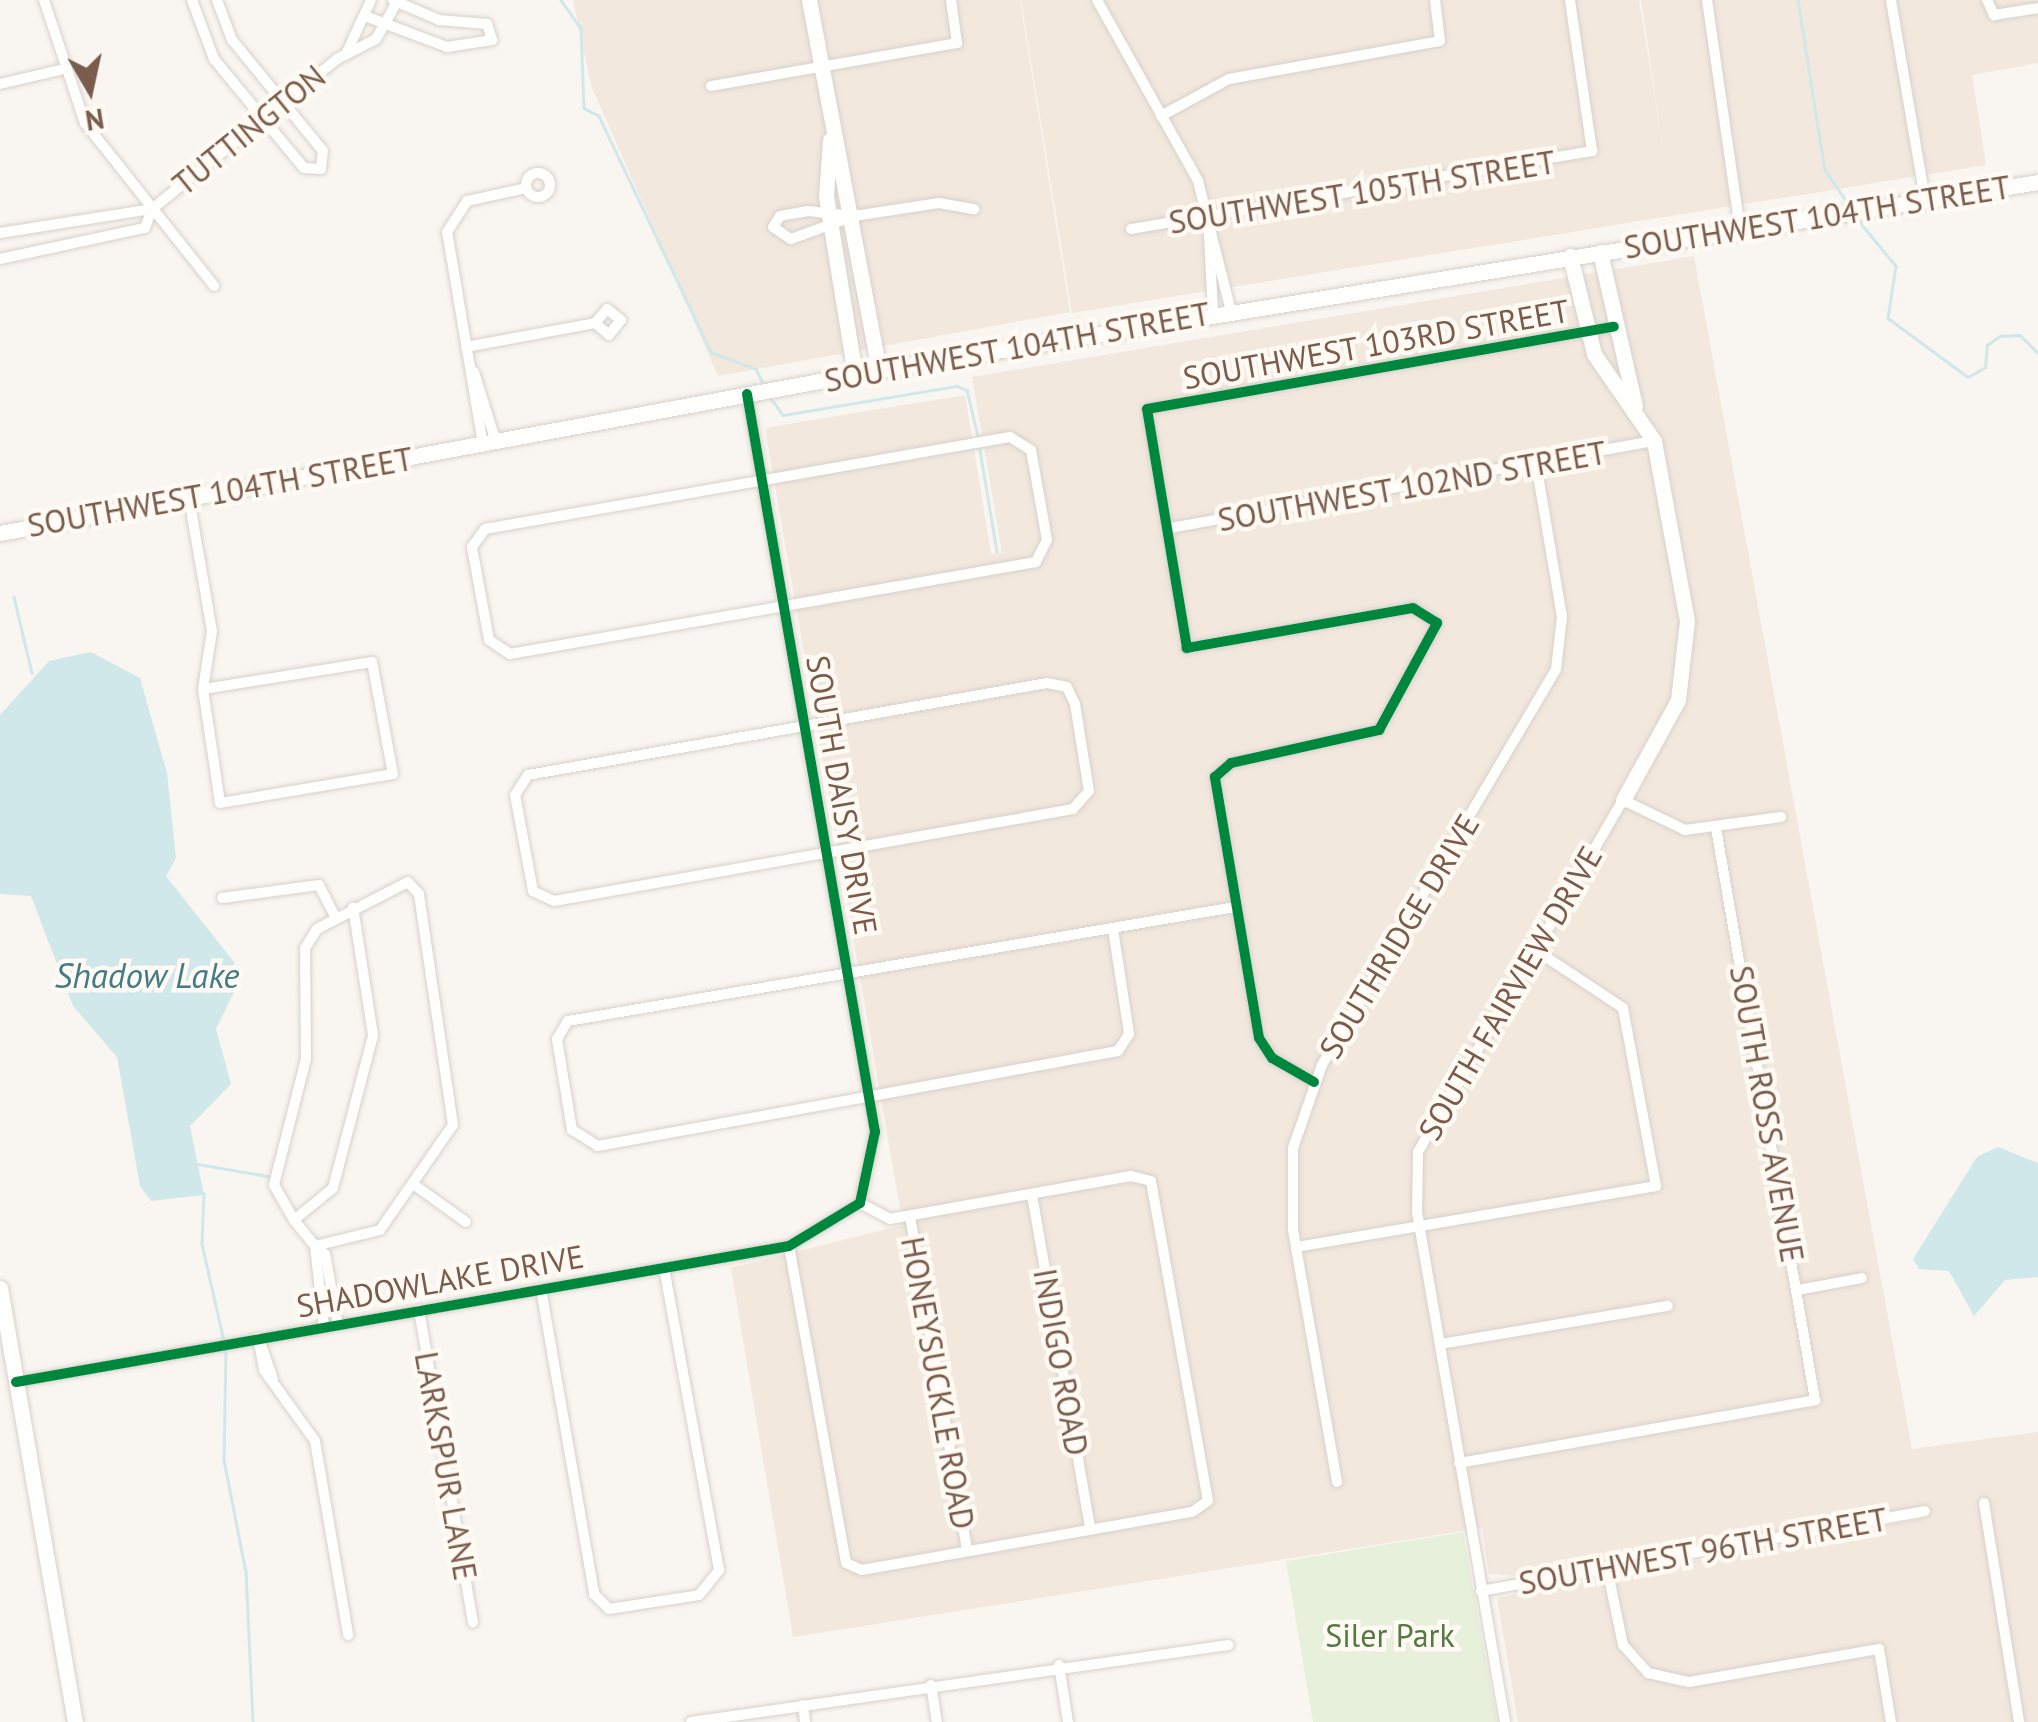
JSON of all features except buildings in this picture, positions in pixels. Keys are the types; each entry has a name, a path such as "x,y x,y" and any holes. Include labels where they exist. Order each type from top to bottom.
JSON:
{"main road":[{"path":"809,0 831,136 854,216 879,370"},
{"path":"831,136 830,219 855,374"},
{"name":"SOUTHWEST 104TH STREET","path":"0,532 855,374 2038,182"},
{"name":"SOUTH FAIRVIEW DRIVE","path":"1600,252 1614,327 1636,406 1654,442 1688,647 1672,714 1623,800"},
{"name":"SOUTH FAIRVIEW DRIVE","path":"1570,256 1586,332 1611,383 1636,406"},
{"path":"0,1288 75,1722"}],"street":[{"path":"44,0 60,70 94,136 214,286"},
{"path":"192,0 209,52 304,168 324,168 323,152 232,40 218,0"},
{"name":"TUTTINGTON","path":"347,52 372,0"},
{"path":"710,86 957,44 952,0"},
{"path":"1097,0 1161,116 1208,216 1231,311"},
{"path":"1161,116 1229,79 1440,41 1435,0"},
{"name":"SOUTHWEST 105TH STREET","path":"1131,229 1592,151 1570,0"},
{"path":"1707,0 1740,228"},
{"path":"1891,0 1925,199"},
{"path":"1986,0 1994,15 2038,8"},
{"path":"365,16 388,25 448,47 492,40 487,24 439,20 396,1 388,25"},
{"name":"TUTTINGTON","path":"0,259 136,233 152,209 347,52 388,25"},
{"path":"0,84 60,70"},
{"path":"490,443 466,347 448,225 474,198 526,188"},
{"path":"830,219 784,239 773,227 786,214 830,219 939,203 974,209"},
{"name":"TUTTINGTON","path":"0,233 152,209"},
{"path":"1208,216 1213,314"},
{"path":"466,347 596,322"},
{"name":"SOUTHWEST 103RD STREET","path":"1170,528 1146,410 1614,327"},
{"name":"SOUTH DAISY DRIVE","path":"753,393 762,482 869,1097 876,1155 860,1202"},
{"path":"1023,441 1047,540 1041,558 783,605 496,650 476,536 986,443 1023,441"},
{"name":"SOUTHWEST 102ND STREET","path":"1170,528 1654,442"},
{"name":"SOUTHRIDGE DRIVE","path":"1338,1482 1296,1248 1292,1148 1314,1082 1556,669 1562,616 1536,464"},
{"path":"188,498 212,631 203,689 220,803 393,774 372,662 203,689"},
{"path":"1170,528 1188,648 1427,612 1437,623 1433,642 1378,730 1217,772 1235,907 1259,1038 1314,1082"},
{"path":"1068,687 1086,799 1068,811 537,896 519,782 804,727 1068,687"},
{"path":"1623,800 1668,826 1716,828 1781,817"},
{"name":"SOUTH FAIRVIEW DRIVE","path":"1504,1722 1420,1226 1421,1142 1623,800"},
{"name":"SOUTH ROSS AVENUE","path":"1458,1463 1815,1400 1716,828"},
{"path":"315,1246 374,1233 413,1184 455,1114 419,894 408,882 336,918 306,943 304,1068 274,1180 294,1220 315,1246 325,1254 338,1324"},
{"path":"222,898 319,884 336,918"},
{"path":"1113,928 1126,1044 869,1097 584,1144 572,1130 560,1030 575,1020 1235,907"},
{"path":"294,1220 332,1188 373,1035 353,908"},
{"path":"1296,1248 1656,1186 1623,1008 1534,950"},
{"path":"789,1246 846,1563 862,1570 1205,1504 1210,1483 1151,1181 1131,1176 886,1218 860,1202"},
{"path":"413,1184 466,1222"},
{"name":"INDIGO ROAD","path":"1032,1195 1090,1528"},
{"name":"SHADOWLAKE DRIVE","path":"16,1382 789,1246 860,1202"},
{"name":"HONEYSUCKLE ROAD","path":"910,1216 967,1549"},
{"path":"315,1246 324,1327"},
{"path":"542,1289 600,1604 699,1595 719,1575 664,1268"},
{"path":"1798,1290 1862,1278"},
{"path":"1440,1344 1668,1306"},
{"name":"LARKSPUR LANE","path":"419,1310 473,1622"},
{"path":"258,1338 273,1380 315,1441 348,1635"},
{"path":"1984,1503 2019,1722"},
{"name":"SOUTHWEST 96TH STREET","path":"1481,1591 1925,1511"},
{"path":"1607,1568 1623,1644 1663,1680 1879,1650 1891,1722"},
{"path":"691,1722 1058,1665 1229,1644"},
{"path":"1058,1665 1068,1722"},
{"path":"931,1684 937,1722"},
{"path":"803,1705 805,1722"}],"shaded area":[{"path":"573,0 1020,0 1070,312 718,376 591,85"},
{"path":"1021,0 1639,0 1664,155 1641,0 2038,0 2038,63 1972,75 1986,165 1072,313"},
{"path":"1694,256 1912,1449 2038,1432 2038,1722 1518,1722 1497,1598 1925,1518 1923,1509 1517,1576 1489,1574 1482,1528 793,1637 731,1268 903,1225 765,428 965,395 991,554 1002,553 972,377"}],"green space":[{"name":"Siler Park","path":"1463,1532 1497,1722 1313,1722 1286,1561"}],"water":[{"name":"Shadow Lake","path":"91,652 140,678 167,773 176,858 166,876 234,962 236,988 216,1029 231,1084 190,1126 204,1195 151,1201 140,1186 117,1057 73,1006 31,896 0,894 0,715 49,661"},
{"path":"1998,1147 2038,1163 2038,1277 2005,1280 1974,1316 1949,1271 1919,1269 1913,1259 1977,1157"}],"waterway":[{"path":"561,0 581,29 584,108 599,116 711,352 756,369 764,385"},
{"path":"1798,0 1825,170 1849,205"},
{"path":"1858,220 1896,266 1888,318 1968,377 1985,367 1987,345 2000,336 2020,335 2038,353"},
{"path":"770,397 783,415 957,386 967,390 978,436"},
{"path":"979,444 997,551"},
{"path":"14,597 32,673"},
{"path":"198,1164 273,1177"},
{"path":"204,1193 202,1244 224,1341"},
{"path":"226,1349 224,1460 246,1572 253,1722"}],"cycle path":[{"path":"1314,1082 1272,1058 1259,1038 1215,777 1231,763 1379,730 1437,623 1413,608 1187,648 1147,409 1614,327"},
{"path":"16,1382 789,1246 860,1203 875,1132 747,394"}]}
